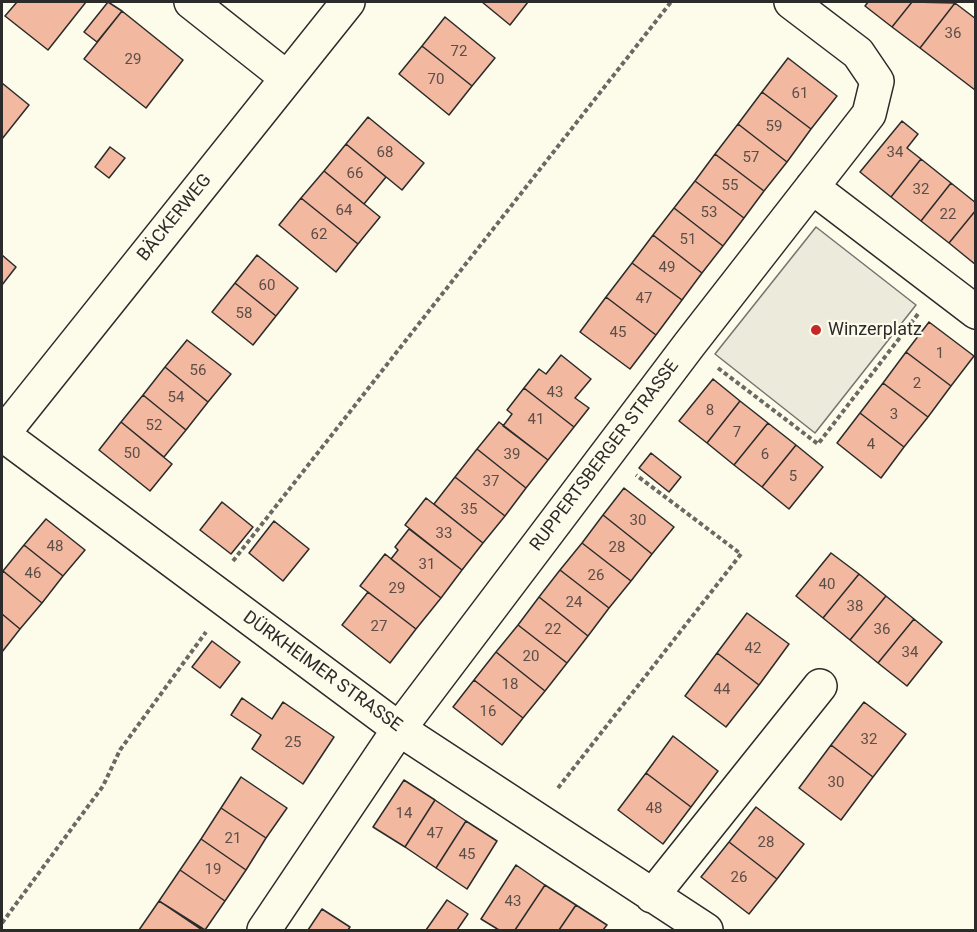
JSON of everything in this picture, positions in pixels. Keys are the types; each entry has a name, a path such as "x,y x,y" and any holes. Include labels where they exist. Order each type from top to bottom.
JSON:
{"street":[{"path":"191,2 287,78"},
{"name":"BÄCKERWEG","path":"2,435 348,2"},
{"name":"RUPPERTSBERGER STRASSE","path":"264,930 399,729 689,345 869,114 877,81 858,53 791,2"},
{"path":"812,187 975,312"},
{"name":"DÜRKHEIMER STRASSE","path":"2,435 399,729 706,930"},
{"path":"652,896 820,686"}],"path":[{"path":"2,923 103,786 120,750 219,596 671,2"},
{"path":"689,345 818,444 941,285"},
{"path":"534,819 741,554 607,453"}],"shaded area":[{"name":"Winzerplatz","path":"816,227 916,305 815,433 715,354"}],"building":[{"path":"17,2 86,2 48,50 5,16"},
{"path":"108,2 122,11 97,42 84,32"},
{"path":"482,2 528,2 510,25"},
{"path":"868,2 912,2 892,27 865,6"},
{"path":"912,2 955,3 920,48 892,27"},
{"path":"955,3 976,19 975,90 920,48"},
{"path":"122,11 183,60 146,108 84,59"},
{"path":"445,17 495,58 472,86 422,46"},
{"path":"422,46 472,86 449,115 399,74"},
{"path":"788,58 837,96 811,129 762,92"},
{"path":"2,83 29,105 2,139"},
{"path":"762,92 811,129 787,162 738,124"},
{"path":"368,117 424,163 402,190 346,144"},
{"path":"902,121 918,134 907,148 921,159 891,197 860,172"},
{"path":"738,124 787,162 764,191 715,154"},
{"path":"346,144 386,177 364,204 324,171"},
{"path":"110,147 125,158 109,178 95,167"},
{"path":"715,154 764,191 744,218 695,181"},
{"path":"921,159 951,183 921,221 891,197"},
{"path":"324,171 380,217 358,244 301,198"},
{"path":"695,181 744,218 723,246 674,208"},
{"path":"951,183 976,203 976,210 949,243 921,221"},
{"path":"301,198 358,244 336,272 279,225"},
{"path":"674,208 723,246 702,273 653,235"},
{"path":"976,210 976,265 949,243"},
{"path":"653,235 702,273 682,300 632,263"},
{"path":"2,255 16,267 2,285"},
{"path":"257,255 298,288 276,316 235,283"},
{"path":"632,263 682,300 656,335 606,297"},
{"path":"235,283 276,316 253,345 212,312"},
{"path":"606,297 656,335 630,369 580,332"},
{"path":"929,322 974,356 951,386 906,352"},
{"path":"187,340 231,374 208,402 165,367"},
{"path":"906,352 951,386 928,417 883,383"},
{"path":"561,355 591,379 575,398 589,408 574,427 524,388 539,369 546,374"},
{"path":"165,367 208,402 186,430 143,395"},
{"path":"713,379 740,401 707,443 679,421"},
{"path":"883,383 928,417 904,447 860,413"},
{"path":"524,388 574,427 548,460 503,426 512,414 507,410"},
{"path":"143,395 186,430 164,457 121,422"},
{"path":"740,401 768,423 734,465 707,443"},
{"path":"860,413 904,447 881,478 837,443"},
{"path":"121,422 172,464 150,491 99,450"},
{"path":"499,422 548,460 526,488 477,449"},
{"path":"768,423 796,445 762,487 734,465"},
{"path":"796,445 823,467 789,509 762,487"},
{"path":"477,449 526,488 505,516 455,477"},
{"path":"651,453 681,477 669,492 639,468"},
{"path":"455,477 505,516 483,543 434,504"},
{"path":"624,488 674,527 652,554 603,515"},
{"path":"426,498 483,543 462,570 405,525"},
{"path":"222,502 253,527 231,554 200,530"},
{"path":"603,515 652,554 631,581 582,543"},
{"path":"46,519 85,550 63,576 24,545"},
{"path":"274,521 309,549 283,581 249,553"},
{"path":"409,529 462,570 441,598 391,559 398,550 395,547"},
{"path":"582,543 631,581 609,608 560,570"},
{"path":"24,545 63,576 42,603 3,571"},
{"path":"831,553 859,574 823,618 796,596"},
{"path":"385,554 441,598 416,629 360,586"},
{"path":"560,570 609,608 588,636 539,597"},
{"path":"3,571 42,603 20,629 2,614"},
{"path":"859,574 886,596 850,640 823,618"},
{"path":"368,592 416,629 390,663 342,625"},
{"path":"886,596 914,619 878,663 850,640"},
{"path":"539,597 588,636 567,663 518,625"},
{"path":"747,613 789,644 759,685 717,653"},
{"path":"2,614 20,629 2,652"},
{"path":"914,619 942,642 907,686 878,663"},
{"path":"518,625 567,663 545,691 496,652"},
{"path":"212,641 240,662 220,688 192,667"},
{"path":"496,652 545,691 523,718 474,680"},
{"path":"717,653 759,685 726,727 685,696"},
{"path":"474,680 523,718 502,745 453,707"},
{"path":"242,698 272,719 283,702 334,737 303,784 252,749 261,735 231,715"},
{"path":"864,702 906,734 873,777 831,745"},
{"path":"673,736 718,771 691,807 646,773"},
{"path":"831,745 873,777 841,820 799,788"},
{"path":"646,773 691,807 663,844 618,810"},
{"path":"241,777 287,808 266,838 221,808"},
{"path":"404,780 435,800 405,847 373,827"},
{"path":"435,800 466,821 436,868 405,847"},
{"path":"756,807 804,844 777,879 729,842"},
{"path":"221,808 266,838 246,870 201,839"},
{"path":"466,821 497,841 467,889 436,868"},
{"path":"201,839 246,870 225,901 180,870"},
{"path":"729,842 777,879 749,914 701,877"},
{"path":"516,865 545,885 515,930 499,930 481,919"},
{"path":"180,870 225,901 205,930 159,901"},
{"path":"545,885 576,905 559,930 515,930"},
{"path":"447,900 468,914 457,930 426,930"},
{"path":"159,901 202,930 139,930"},
{"path":"576,905 607,925 603,930 559,930"},
{"path":"322,909 350,927 348,930 308,930"}],"place":[{"name":"Winzerplatz","path":"816,330"}]}
